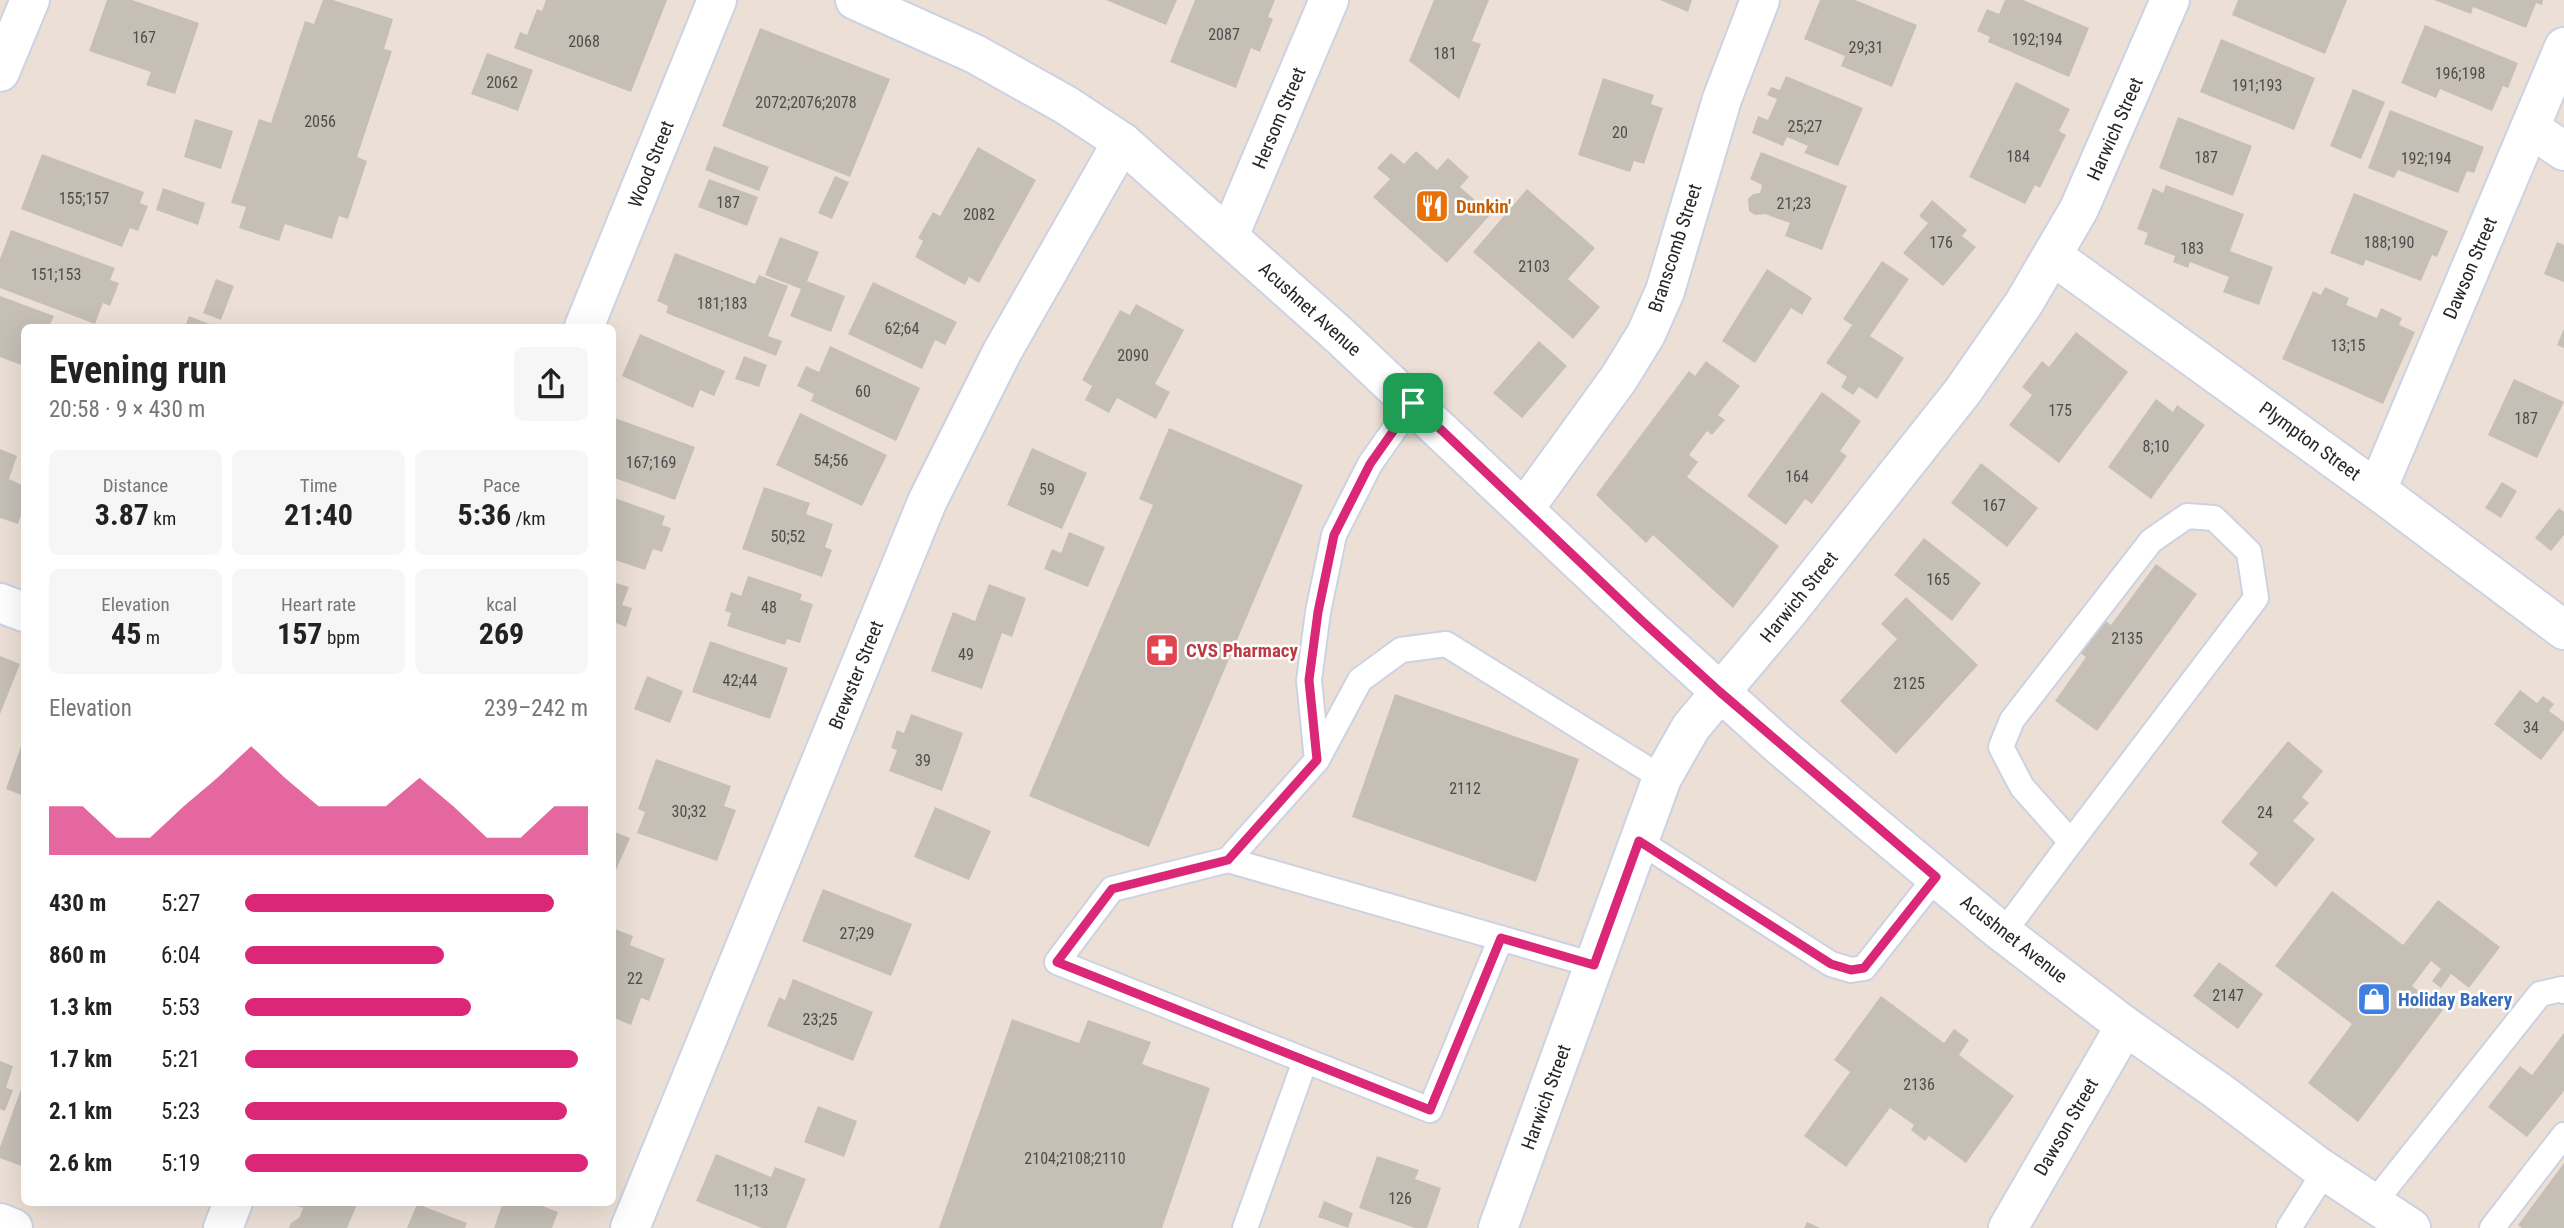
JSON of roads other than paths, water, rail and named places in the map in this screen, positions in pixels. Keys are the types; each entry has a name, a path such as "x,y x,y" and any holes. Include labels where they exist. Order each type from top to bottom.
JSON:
{"street":[{"path":"0,72 30,0"},
{"name":"Wood Street","path":"585,324 717,0"},
{"name":"Acushnet Avenue","path":"855,0 975,54 1066,105 1122,142 1413,403 1720,692 1936,877 2003,933 2125,1026 2325,1171 2411,1228"},
{"name":"Hersom Street","path":"1229,236 1329,0"},
{"name":"Branscomb Street","path":"1524,509 1613,387 1646,334 1665,291 1722,99 1760,0"},
{"name":"Harwich Street","path":"1498,1228 1662,778 1691,727 1787,613 1963,391 2006,331 2053,256 2084,197 2170,0"},
{"name":"Dawson Street","path":"2377,490 2564,47"},
{"path":"2530,128 2564,150"},
{"name":"Brewster Street","path":"630,1228 927,502 1002,352 1122,142"},
{"name":"Plympton Street","path":"2053,256 2377,490 2564,630"},
{"path":"0,603 21,611"},
{"name":"Dawson Street","path":"2008,1228 2125,1026"},
{"path":"223,1228 231,1206"},
{"path":"0,1223 13,1228"}],"lane":[{"path":"1317,760 1309,680 1318,612 1334,535 1370,464 1413,403"},
{"path":"2003,933 2256,598 2249,552 2214,518 2188,516 2151,541 2012,720 2001,747 2022,787 2071,842"},
{"path":"1228,860 1317,760 1360,680 1401,650 1446,644 1662,778"},
{"path":"1639,841 1831,964 1851,970 1864,968 1936,877"},
{"path":"1501,938 1430,1110 1057,962 1112,889 1228,860 1501,938 1594,965"},
{"path":"2373,1204 2540,994 2562,989 2564,991"},
{"path":"1245,1228 1305,1061"},
{"path":"2492,1228 2564,1135"},
{"path":"2289,1228 2325,1171"}],"place":[{"name":"Dunkin'","path":"1432,206"},
{"name":"CVS Pharmacy","path":"1162,650"},
{"name":"Holiday Bakery","path":"2374,999"}]}
